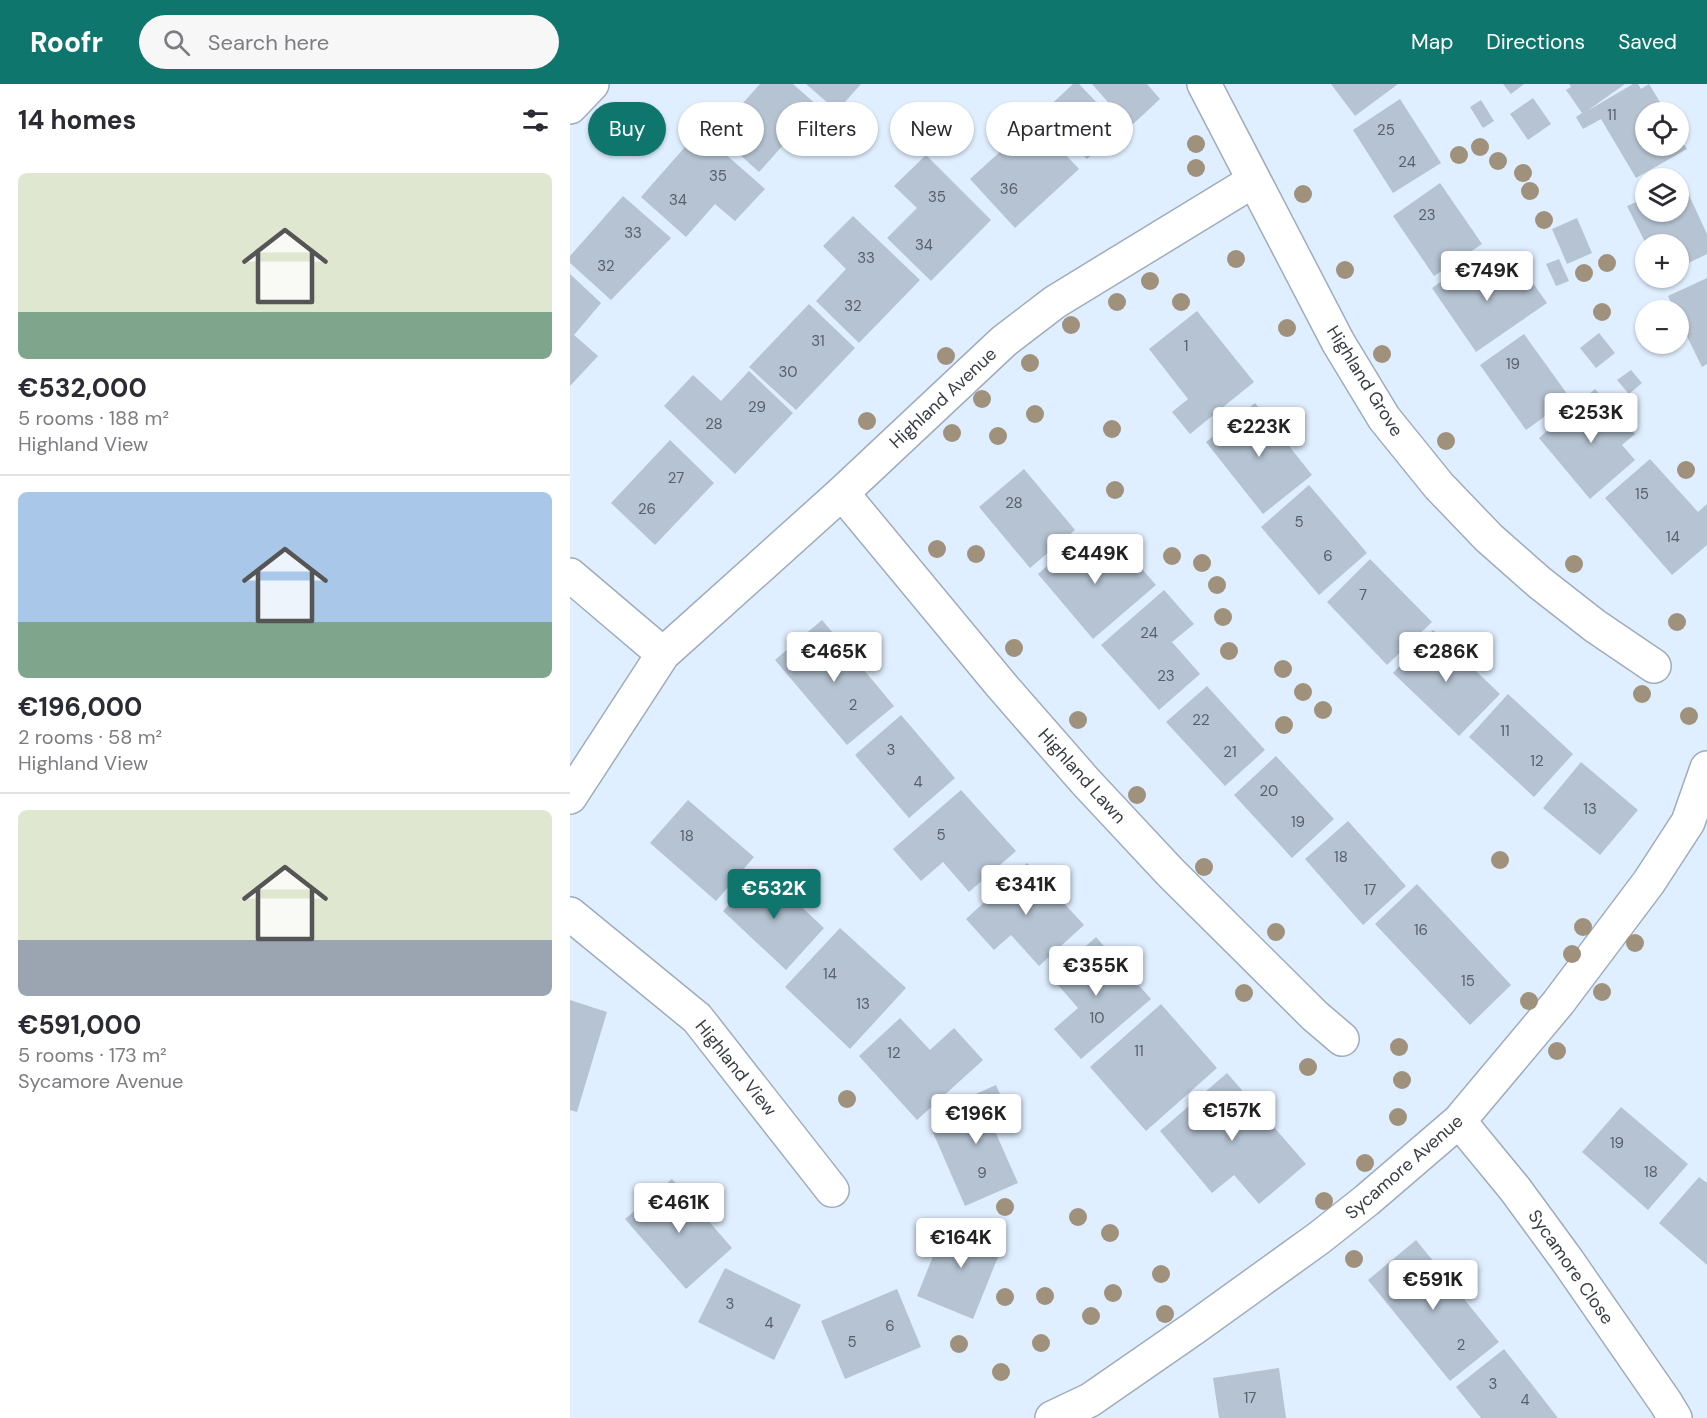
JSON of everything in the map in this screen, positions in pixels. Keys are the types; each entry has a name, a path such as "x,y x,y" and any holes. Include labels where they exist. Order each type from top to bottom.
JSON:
{"street":[{"path":"570,107 592,84"},
{"name":"Highland Grove","path":"1204,84 1338,342 1384,418 1439,486 1489,538 1540,583 1595,626 1654,666"},
{"name":"Highland Avenue","path":"570,797 663,654 842,493 1004,341 1055,303 1253,181"},
{"name":"Highland Lawn","path":"842,493 1002,686 1085,781 1170,872 1315,1016 1342,1039"},
{"path":"570,575 663,654"},
{"name":"Sycamore Avenue","path":"1052,1418 1093,1409 1194,1328 1319,1238 1459,1121 1565,994 1649,882 1697,825 1707,768"},
{"name":"Highland View","path":"570,914 697,1018 832,1190"},
{"name":"Sycamore Close","path":"1459,1121 1515,1189 1567,1260 1675,1418"}],"building":[{"path":"760,84 793,84 813,102 776,102 776,153 759,172 741,156 764,156 764,102 744,102"},
{"path":"806,84 861,84 845,102 827,102"},
{"path":"1073,84 1079,84 1096,102 1054,102"},
{"path":"1092,84 1147,84 1160,99 1133,124 1133,102 1108,102"},
{"path":"1331,84 1398,84 1355,116"},
{"path":"1503,84 1524,84 1511,94"},
{"path":"1569,84 1625,84 1587,111 1633,84 1638,84 1641,89 1649,84 1660,102 1635,102 1635,156 1675,156 1654,168 1635,168 1635,176 1601,119 1583,129 1576,117 1582,113 1566,90 1571,87"},
{"path":"1533,98 1551,124 1528,140 1510,114"},
{"path":"1400,99 1441,163 1393,193 1353,130"},
{"path":"1481,100 1494,121 1483,128 1470,107"},
{"path":"678,155 727,156 765,189 735,221 715,204 686,237 641,197"},
{"path":"927,156 991,220 931,281 887,238 917,208 894,186"},
{"path":"995,156 1067,156 1079,169 1015,228 970,179"},
{"path":"1440,183 1482,244 1434,276 1393,216"},
{"path":"1689,195 1707,234 1707,254 1689,263 1689,234 1641,234 1635,222 1689,222"},
{"path":"623,196 671,238 611,300 570,263 570,256"},
{"path":"1635,203 1635,222 1627,206"},
{"path":"853,216 920,280 859,343 816,301 846,269 823,246"},
{"path":"1577,218 1592,253 1567,264 1552,229"},
{"path":"1480,254 1503,289 1526,273 1547,303 1476,352 1432,288"},
{"path":"1559,259 1569,281 1556,286 1546,264"},
{"path":"570,274 601,303 574,335 598,356 570,386"},
{"path":"1707,278 1707,364 1702,367 1689,340 1689,300 1670,300 1668,296"},
{"path":"809,304 855,348 796,410 749,367"},
{"path":"1197,311 1254,382 1190,434 1172,412 1188,399 1149,349"},
{"path":"1599,333 1615,353 1596,368 1580,348"},
{"path":"1524,334 1570,398 1526,430 1480,365"},
{"path":"1631,370 1642,383 1629,394 1617,380"},
{"path":"749,371 793,413 735,474 664,406 693,375 721,401"},
{"path":"1595,389 1635,434 1622,445 1635,460 1590,499 1539,438"},
{"path":"1255,403 1312,475 1263,514 1206,442"},
{"path":"670,440 714,483 655,545 611,503"},
{"path":"1650,459 1698,512 1707,504 1707,545 1672,575 1605,498"},
{"path":"1024,469 1075,530 1030,568 979,507"},
{"path":"1309,485 1367,553 1319,595 1261,527"},
{"path":"1082,535 1110,569 1128,553 1156,585 1093,639 1038,574"},
{"path":"1370,559 1432,622 1387,665 1327,602"},
{"path":"1164,590 1194,624 1172,642 1200,674 1159,710 1101,645"},
{"path":"822,620 894,706 847,745 775,660"},
{"path":"1433,630 1500,694 1459,736 1393,673"},
{"path":"1207,686 1265,750 1225,786 1166,722"},
{"path":"1508,694 1573,754 1534,797 1469,737"},
{"path":"901,715 955,778 909,818 855,755"},
{"path":"1276,756 1334,819 1292,858 1234,795"},
{"path":"1581,762 1638,810 1600,855 1543,808"},
{"path":"961,790 1016,851 969,892 943,862 921,881 893,849"},
{"path":"688,800 754,857 716,901 650,843"},
{"path":"1348,821 1406,886 1363,925 1305,859"},
{"path":"1027,863 1084,925 1039,966 1011,935 994,950 966,919"},
{"path":"761,869 824,928 786,970 723,911"},
{"path":"1417,884 1511,985 1470,1025 1375,924"},
{"path":"840,928 906,988 850,1049 785,987"},
{"path":"1096,937 1151,999 1081,1059 1054,1029 1078,1008 1051,977"},
{"path":"570,1000 607,1012 577,1112 570,1110"},
{"path":"1161,1004 1217,1068 1146,1131 1090,1067"},
{"path":"900,1018 930,1050 954,1028 983,1060 917,1120 859,1056"},
{"path":"1227,1073 1306,1164 1259,1204 1234,1175 1212,1193 1160,1131"},
{"path":"996,1085 1012,1121 994,1129 1018,1183 965,1206 931,1128 945,1122 940,1110"},
{"path":"1621,1107 1688,1164 1648,1210 1582,1152"},
{"path":"1699,1177 1707,1183 1707,1265 1659,1223"},
{"path":"672,1179 732,1248 686,1289 625,1219"},
{"path":"948,1219 1004,1242 973,1319 917,1296"},
{"path":"1416,1240 1499,1342 1450,1381 1368,1280"},
{"path":"725,1268 801,1305 774,1360 698,1322"},
{"path":"897,1289 921,1347 845,1379 821,1321"},
{"path":"1504,1349 1558,1418 1481,1418 1456,1387"},
{"path":"1279,1368 1286,1418 1219,1418 1213,1378"}]}
